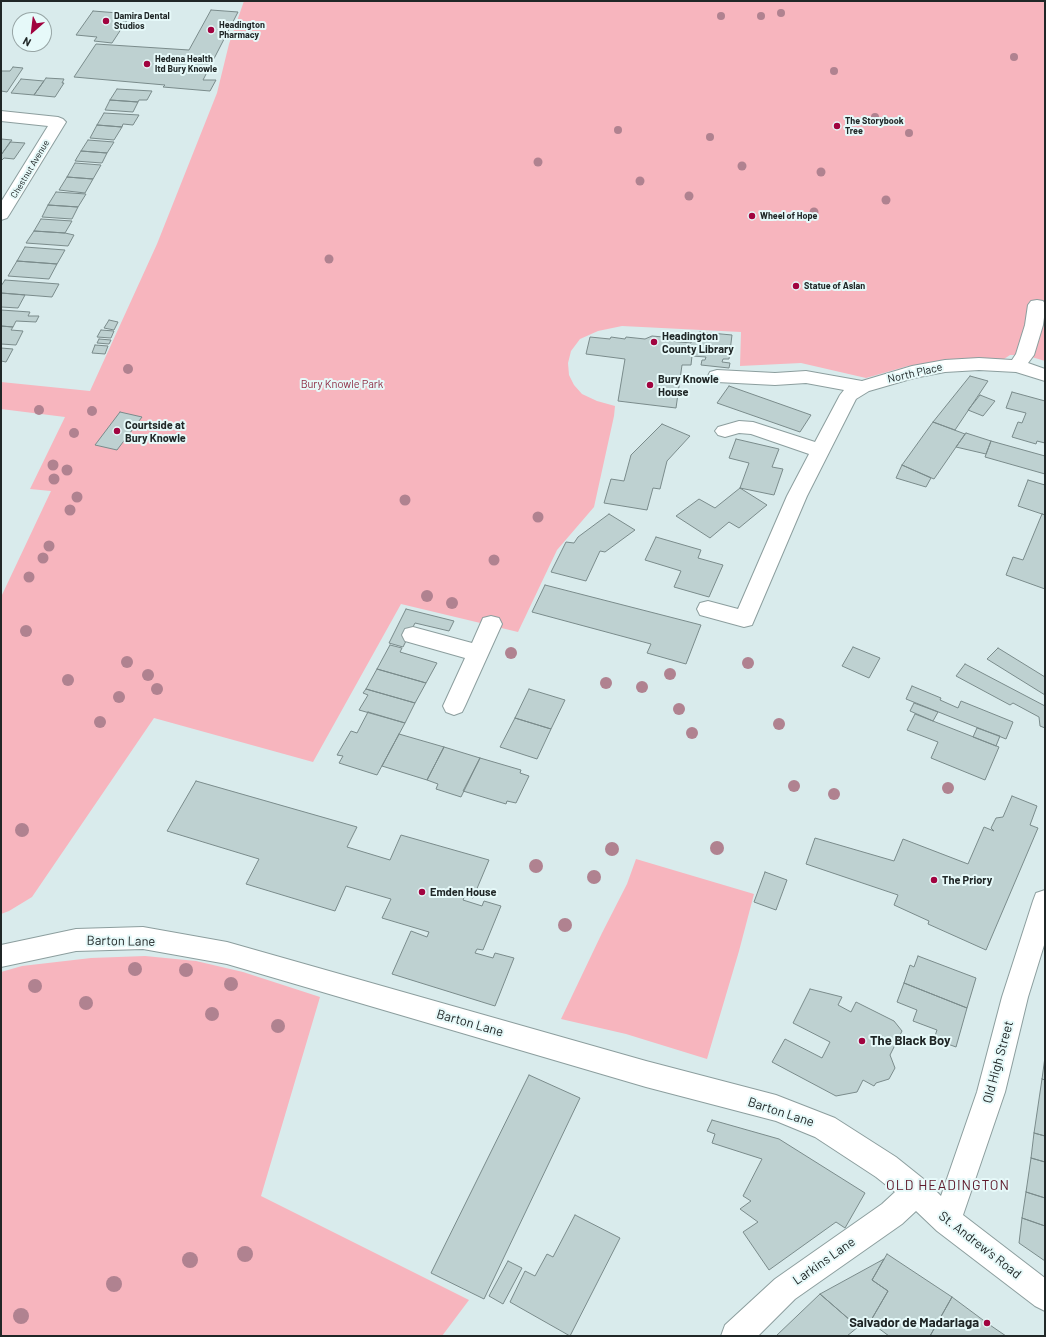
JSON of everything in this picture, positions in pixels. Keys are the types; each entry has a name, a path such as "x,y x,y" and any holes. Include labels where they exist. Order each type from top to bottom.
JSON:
{"street":[{"name":"Chestnut Avenue","path":"1,116 58,122 1,215"},
{"path":"1016,366 1025,355 1034,325 1037,305"},
{"name":"North Place","path":"708,609 742,625 797,496 850,395 862,387 912,372 945,366 979,364 1016,366 1045,375"},
{"path":"717,376 775,379 806,377 862,387"},
{"path":"725,431 739,427 753,428 821,451"},
{"path":"454,706 491,624"},
{"path":"413,635 478,653"},
{"name":"Old High Street","path":"947,1221 991,1092 1015,997 1045,901"},
{"name":"Barton Lane","path":"1,956 76,940 143,938 227,953 646,1074 776,1108 825,1127 886,1167 916,1191"},
{"name":"St. Andrew's Road","path":"916,1191 947,1221 1045,1296"},
{"name":"Larkins Lane","path":"736,1336 785,1289 892,1214 916,1191"}],"green space":[{"name":"Bury Knowle Park","path":"244,1 1045,1 1045,361 1025,355 1010,355 1001,361 948,361 908,366 866,378 801,363 740,366 741,332 622,326 598,331 580,339 571,351 568,363 569,375 574,385 582,394 597,401 615,406 614,416 594,507 557,550 518,632 401,604 313,762 154,718 32,897 9,911 1,914 1,597 51,491 30,489 65,417 1,409 1,382 90,391 157,244 217,93 229,44"},
{"path":"636,859 754,894 707,1059 626,1034 561,1019 627,884"},
{"path":"145,956 196,961 243,972 320,997 261,1196 469,1300 442,1336 1,1336 1,972 22,966 91,958"}],"building":[{"name":"Hedena Health ltd Bury Knowle","path":"211,10 238,12 203,80 216,80 210,91 163,87 165,85 74,77 96,44 189,50"},
{"name":"Damira Dental Studios","path":"93,11 131,14 112,43 94,41 97,37 76,35"},
{"path":"13,67 23,68 7,92 1,91 1,71 10,71"},
{"path":"46,78 64,79 62,83 64,83 55,97 34,95"},
{"path":"21,79 44,81 34,95 11,93"},
{"path":"117,89 152,91 147,100 139,100 138,102 110,100"},
{"path":"110,100 138,102 133,112 105,110"},
{"path":"104,113 139,115 133,125 123,124 122,127 97,125"},
{"path":"97,125 122,127 114,140 90,138"},
{"path":"1,139 12,140 1,155"},
{"path":"88,140 114,142 107,153 81,151"},
{"path":"10,142 25,143 14,159 4,158 1,161 1,155"},
{"path":"81,151 107,153 102,163 75,161"},
{"path":"75,163 101,165 93,179 67,177"},
{"path":"67,177 93,179 85,193 59,190"},
{"path":"56,192 86,194 78,207 48,205"},
{"path":"48,205 78,207 72,219 42,217"},
{"path":"41,219 72,221 65,233 34,231"},
{"path":"34,231 74,235 68,246 26,243"},
{"path":"25,247 65,250 57,264 17,261"},
{"path":"17,261 57,264 49,279 8,276"},
{"path":"5,280 59,284 52,297 1,293 1,286"},
{"path":"1,293 25,295 18,308 1,307"},
{"path":"1,310 30,312 28,316 39,316 36,322 16,321 13,327 1,326"},
{"path":"109,320 118,322 114,330 104,328"},
{"path":"1,326 13,327 11,330 23,331 16,345 1,344"},
{"path":"101,330 114,331 111,338 97,337"},
{"name":"Bury Knowle House","path":"700,332 732,335 729,359 723,359 722,362 730,363 729,368 701,365 702,360 705,360 706,357 692,356 691,365 682,365 676,408 618,401 625,359 586,354 590,337 625,339 626,337 645,339 652,336 663,337 669,341 691,343 692,334 699,335"},
{"path":"99,339 111,340 109,344 97,343"},
{"path":"95,345 108,346 105,354 92,353"},
{"path":"1,348 13,349 6,362 1,361"},
{"path":"970,376 988,381 955,430 933,422"},
{"path":"729,386 811,415 800,432 717,403"},
{"path":"1012,392 1045,401 1045,443 1037,441 1036,444 1012,437 1018,422 1022,423 1026,413 1006,408"},
{"path":"980,395 995,401 983,416 968,410"},
{"path":"120,412 142,417 117,450 95,445"},
{"path":"933,422 965,434 934,479 902,465"},
{"path":"662,424 690,436 667,461 660,489 653,488 647,510 604,503 611,479 624,481 631,455"},
{"path":"966,433 991,441 986,454 956,447"},
{"path":"736,439 779,449 772,467 783,469 774,495 740,488 749,463 729,458"},
{"path":"991,441 1045,456 1045,474 985,457"},
{"path":"902,465 931,478 926,487 896,478"},
{"path":"1028,480 1045,485 1045,515 1018,506"},
{"path":"740,488 767,505 739,528 729,522 710,538 676,516 699,499 715,508"},
{"path":"609,514 635,530 605,552 600,551 586,581 551,572 566,542 574,543 578,537"},
{"path":"1042,514 1045,515 1045,589 1006,575 1013,557 1023,560"},
{"path":"656,537 701,550 698,558 723,565 709,597 674,587 681,571 645,560"},
{"path":"545,585 701,625 686,664 647,653 651,644 532,612"},
{"path":"406,609 454,621 449,631 415,623 403,647 389,643"},
{"path":"390,645 402,648 400,652 437,663 426,683 377,669"},
{"path":"853,647 880,658 869,678 842,666"},
{"path":"998,648 1045,677 1045,695 987,659"},
{"path":"965,664 1045,706 1045,728 1040,726 1039,717 1013,703 1010,705 956,676"},
{"path":"377,669 426,683 415,703 366,689"},
{"path":"912,686 941,698 940,700 958,708 961,701 1013,722 1006,739 906,699"},
{"path":"366,689 415,703 405,723 359,710 368,695 363,693"},
{"path":"529,689 565,700 551,729 515,718"},
{"path":"914,703 938,712 933,721 910,711"},
{"path":"368,712 405,723 377,775 339,763 343,756 337,755 351,731 357,733"},
{"path":"915,714 999,747 985,780 931,758 938,742 907,730"},
{"path":"515,718 551,729 537,759 500,747"},
{"path":"977,728 1000,736 996,746 973,737"},
{"path":"399,734 444,747 427,780 382,766"},
{"path":"444,747 480,758 461,797 436,789 438,784 427,780"},
{"path":"480,758 521,770 520,773 529,776 516,803 507,801 506,804 463,791"},
{"name":"Emden House","path":"196,781 357,827 347,847 390,860 401,835 489,860 473,898 465,895 463,900 482,906 484,901 501,906 483,950 477,949 475,953 493,958 495,953 514,958 495,1006 392,974 411,931 427,937 429,932 382,918 391,899 346,886 335,911 246,884 259,859 167,831"},
{"name":"The Priory","path":"1012,796 1037,806 1030,825 1038,828 986,950 928,924 929,921 894,905 898,895 806,864 815,838 894,861 903,839 968,864 984,827 994,831 991,828 996,818 1003,817"},
{"path":"765,872 787,880 776,910 754,902"},
{"path":"918,956 976,978 967,1008 904,983 910,965 914,967"},
{"path":"904,983 967,1008 956,1047 934,1039 937,1030 913,1021 917,1010 897,1002"},
{"name":"The Black Boy","path":"810,989 842,997 838,1005 851,1012 856,1002 894,1021 902,1031 890,1055 895,1068 889,1079 876,1083 874,1086 863,1080 857,1092 836,1096 772,1062 785,1039 822,1058 830,1042 793,1023"},
{"path":"1045,1057 1045,1080 1042,1079"},
{"path":"529,1075 580,1098 484,1299 431,1273"},
{"path":"1042,1079 1045,1080 1045,1136 1034,1133"},
{"path":"712,1120 779,1139 865,1193 845,1228 836,1222 769,1270 743,1232 758,1222 740,1209 751,1201 743,1196 762,1159 712,1143 715,1134 707,1131"},
{"path":"1034,1133 1045,1136 1045,1162 1031,1158"},
{"path":"1031,1158 1045,1162 1045,1198 1026,1192"},
{"path":"1026,1192 1045,1198 1045,1226 1022,1218"},
{"path":"575,1215 620,1238 570,1336 510,1302 525,1271 535,1276 547,1254 553,1257"},
{"path":"1022,1218 1045,1226 1045,1261 1019,1243"},
{"path":"887,1254 952,1297 930,1336 889,1336 870,1322 888,1291 872,1280"},
{"path":"884,1259 872,1280 888,1291 870,1322 858,1327 820,1294"},
{"path":"508,1261 522,1268 503,1304 489,1296"},
{"path":"820,1294 858,1327 847,1336 776,1336"},
{"path":"952,1297 987,1323 1006,1336 930,1336"}],"place":[{"name":"Damira Dental Studios","path":"106,21"},
{"name":"Headington Pharmacy","path":"211,30"},
{"name":"Hedena Health ltd Bury Knowle","path":"147,64"},
{"name":"The Storybook Tree","path":"837,126"},
{"name":"Wheel of Hope","path":"752,216"},
{"name":"Statue of Aslan","path":"796,286"},
{"name":"Headington County Library","path":"654,342"},
{"name":"Bury Knowle House","path":"650,385"},
{"name":"Courtside at Bury Knowle","path":"117,431"},
{"name":"The Priory","path":"934,880"},
{"name":"Emden House","path":"422,892"},
{"name":"The Black Boy","path":"862,1041"},
{"name":"Salvador de Madariaga","path":"987,1323"}],"district":[{"name":"OLD HEADINGTON","path":"948,1185"}]}
